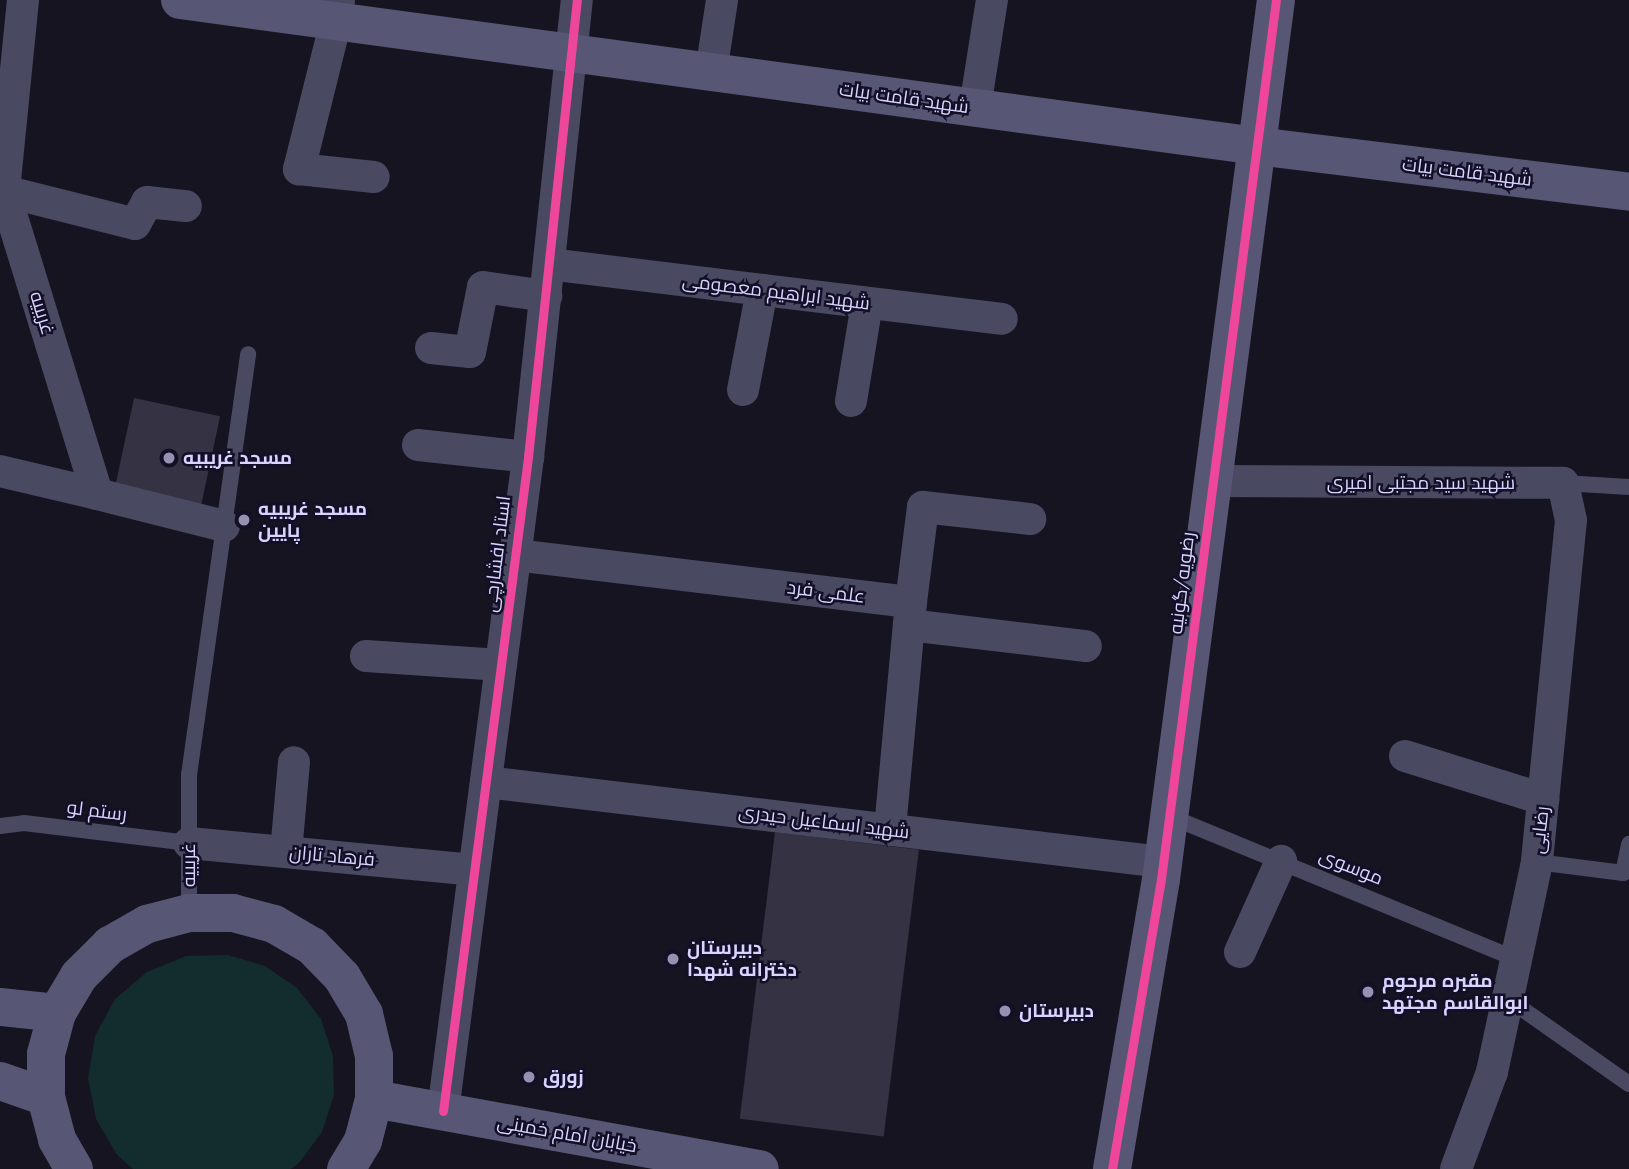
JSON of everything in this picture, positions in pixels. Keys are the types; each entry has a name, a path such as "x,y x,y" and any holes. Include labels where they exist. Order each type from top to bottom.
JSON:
{"main road":[{"name":"شهید قامت بیات","path":"180,0 337,10 572,53 1257,146 1629,192"},
{"name":"رضویه/گونیه","path":"1112,1169 1163,862 1276,0"},
{"path":"74,1169 57,1139 46,1097 46,1054 57,1013 79,976 110,945 148,924 189,913 233,913 274,924 312,946 342,977 363,1014 374,1056 374,1099 363,1141 346,1169"},
{"path":"0,1007 57,1013"},
{"path":"0,1081 46,1097"},
{"name":"خیابان امام خمینی","path":"374,1099 760,1169"}],"street":[{"name":"غریبیه","path":"23,0 4,191 97,495"},
{"name":"استاد افشارچی","path":"443,1111 528,457 578,0"},
{"path":"711,72 722,0"},
{"path":"975,107 992,0"},
{"path":"337,10 299,169 374,177"},
{"path":"4,191 135,224 148,202 186,206"},
{"name":"شهید ابراهیم معصومی","path":"549,264 1002,319"},
{"path":"431,348 470,352 483,287 545,296"},
{"path":"743,390 762,290"},
{"path":"851,401 867,303"},
{"path":"418,445 528,457"},
{"path":"0,471 224,526"},
{"name":"شهید سید مجتبی امیری","path":"1212,481 1563,483"},
{"name":"رضایی","path":"1455,1169 1492,1072 1537,862 1571,520 1563,483"},
{"path":"890,830 910,613 923,507 1030,519"},
{"name":"علمی فرد","path":"515,555 910,613 1086,646"},
{"path":"366,656 500,664"},
{"path":"1405,756 1543,799"},
{"path":"286,852 294,762"},
{"name":"شهید اسماعیل حیدری","path":"486,782 1163,862"},
{"name":"فرهاد تاران","path":"189,843 474,870"},
{"path":"1240,952 1280,861"}],"lane":[{"name":"غریبیه","path":"189,913 189,775 248,354"},
{"name":"شهید سید مجتبی امیری","path":"1563,483 1629,488"},
{"name":"موسوی","path":"1169,816 1516,959"},
{"name":"رستم لو","path":"0,826 24,823 189,843"},
{"path":"1537,862 1623,873 1629,844"},
{"path":"1507,999 1629,1084"}],"green space":[{"path":"228,955 265,966 297,988 321,1019 333,1056 334,1095 322,1132 299,1163 291,1169 133,1169 117,1155 96,1119 88,1078 95,1036 115,999 147,972 186,956"}],"building":[{"name":"مسجد غریبیه","path":"134,398 220,416 199,517 113,499"},
{"path":"775,832 919,850 884,1137 740,1119"}],"cycle path":[{"path":"443,1111 528,457 577,0"},
{"path":"1112,1169 1161,879 1276,0"}],"place":[{"name":"مسجد غریبیه","path":"169,458"},
{"name":"مسجد غریبیه پایین","path":"244,520"},
{"name":"دبیرستان دخترانه شهدا","path":"673,959"},
{"name":"مقبره مرحوم ابوالقاسم مجتهد","path":"1368,992"},
{"name":"دبیرستان","path":"1005,1011"},
{"name":"زورق","path":"529,1077"}]}
